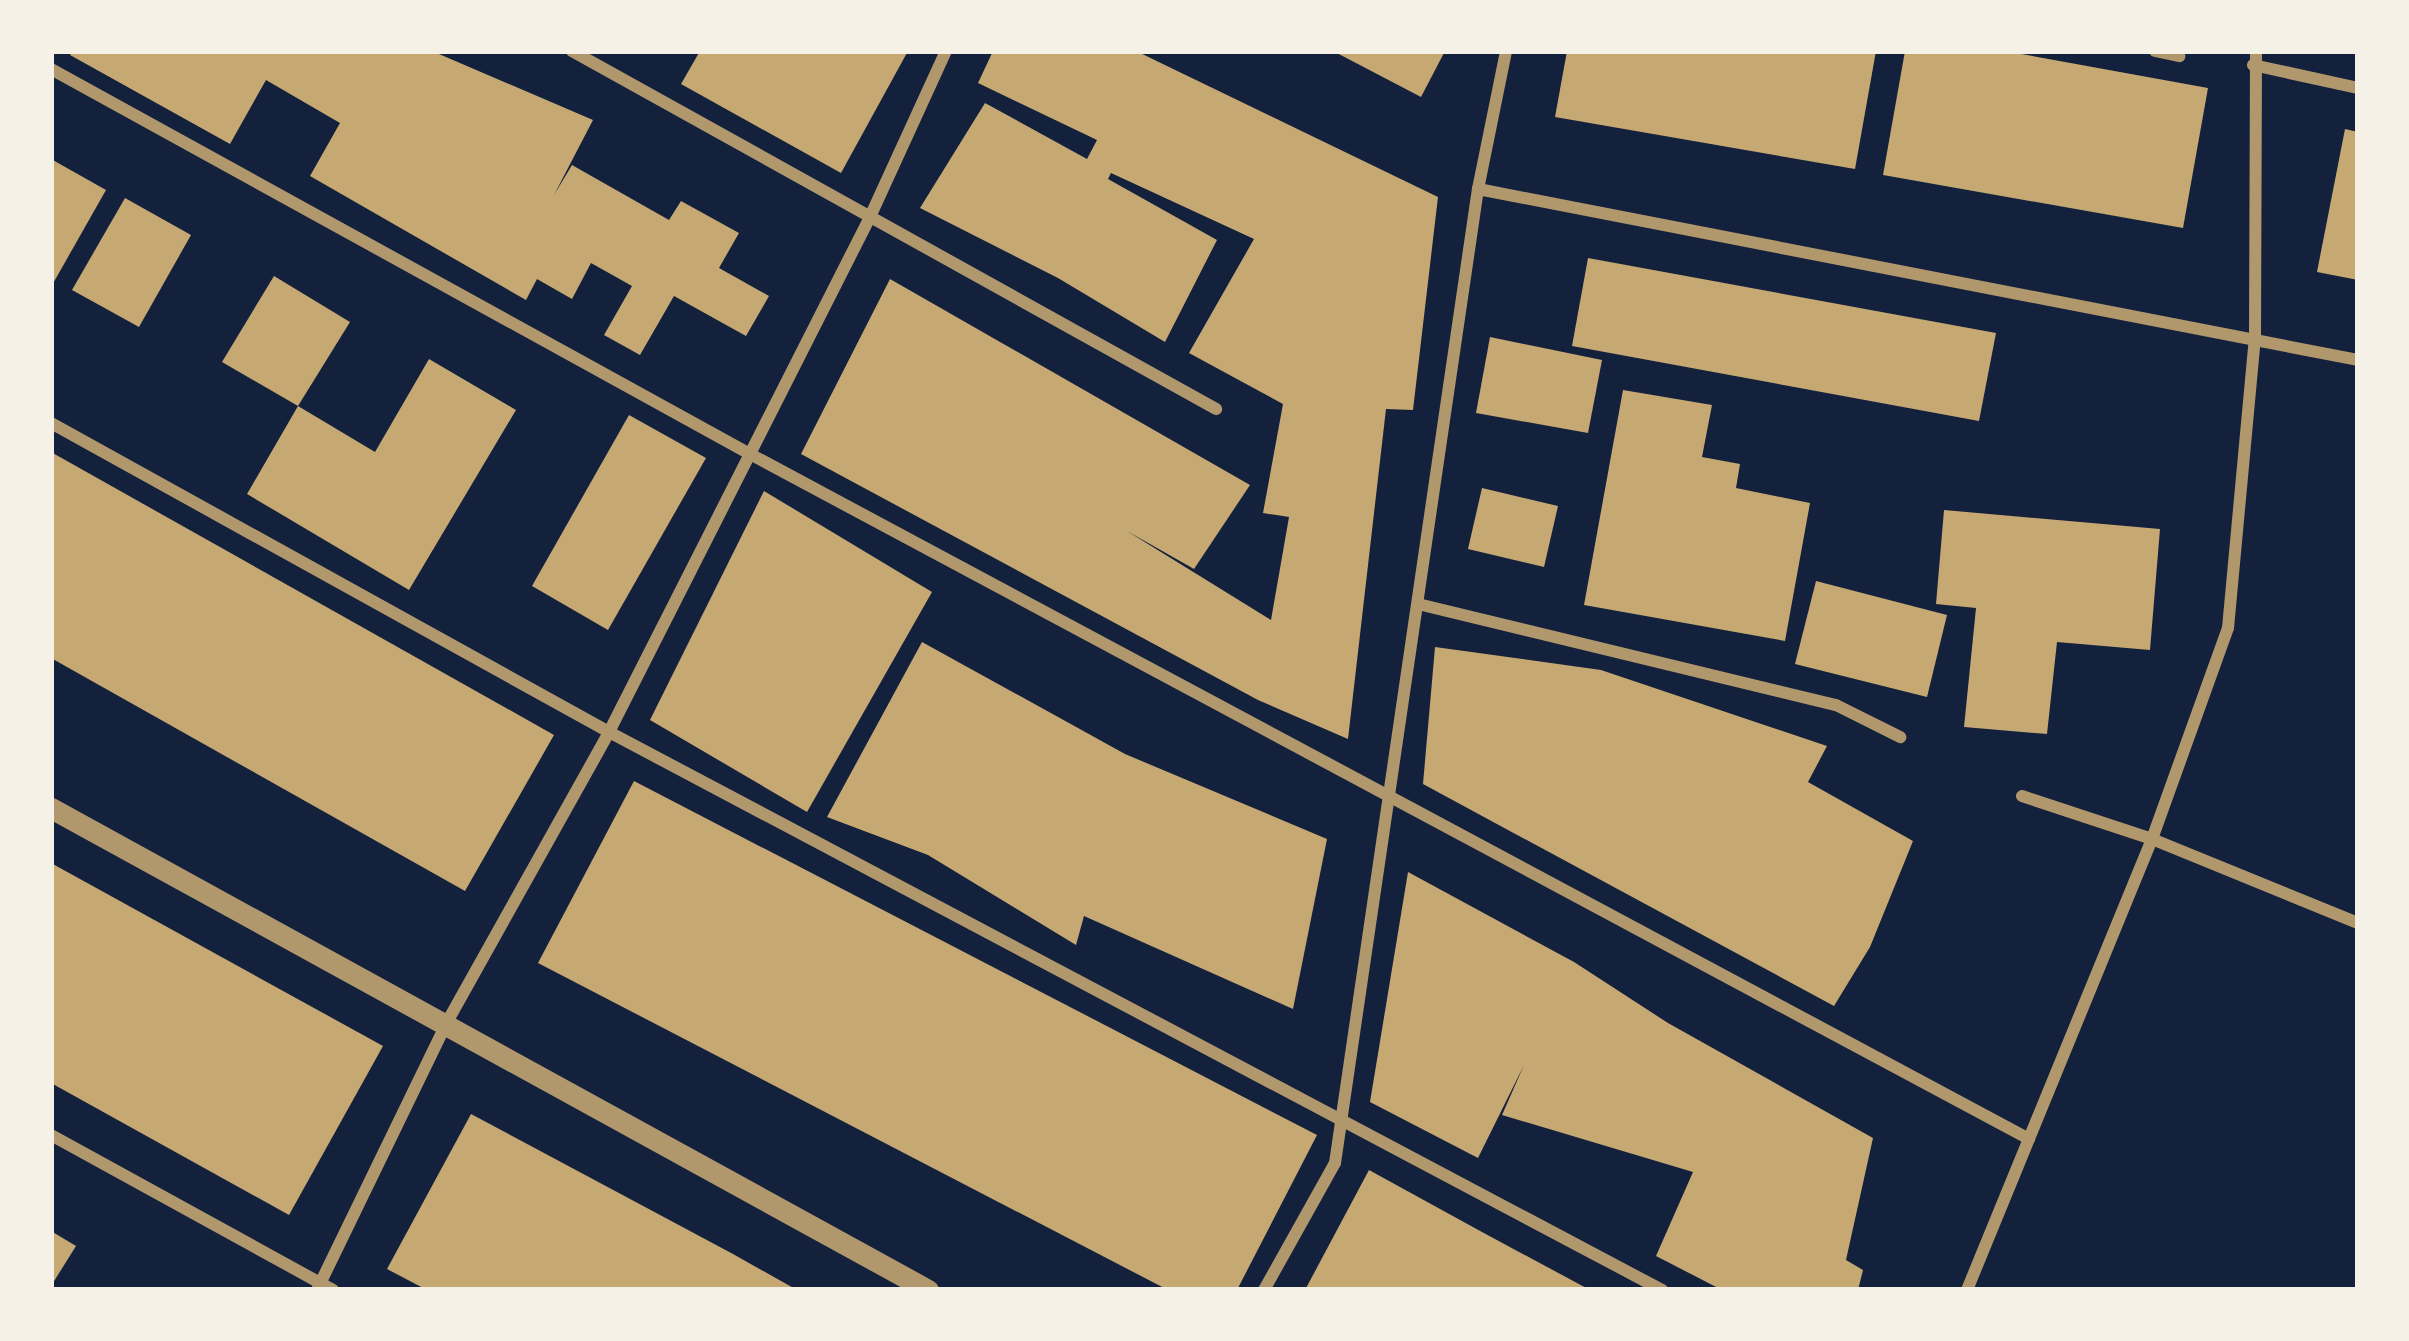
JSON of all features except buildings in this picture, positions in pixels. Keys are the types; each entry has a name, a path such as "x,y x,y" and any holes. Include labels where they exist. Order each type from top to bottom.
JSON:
{"street":[{"path":"572,51 1216,409"},
{"path":"51,1136 324,1288 446,1024 609,732 869,218 946,51"},
{"path":"1264,1290 1335,1162 1478,189 1506,51"},
{"path":"2155,51 2179,56"},
{"path":"1967,1290 2152,839 2228,628 2254,339 2254,58 2358,88"},
{"path":"51,69 750,454 2029,1139"},
{"path":"1478,189 2358,359"},
{"path":"51,423 609,732 1342,1116 1662,1290"},
{"path":"1418,604 1836,705 1900,737"},
{"path":"2022,796 2152,839 2358,923"},
{"path":"51,808 928,1290"}]}
